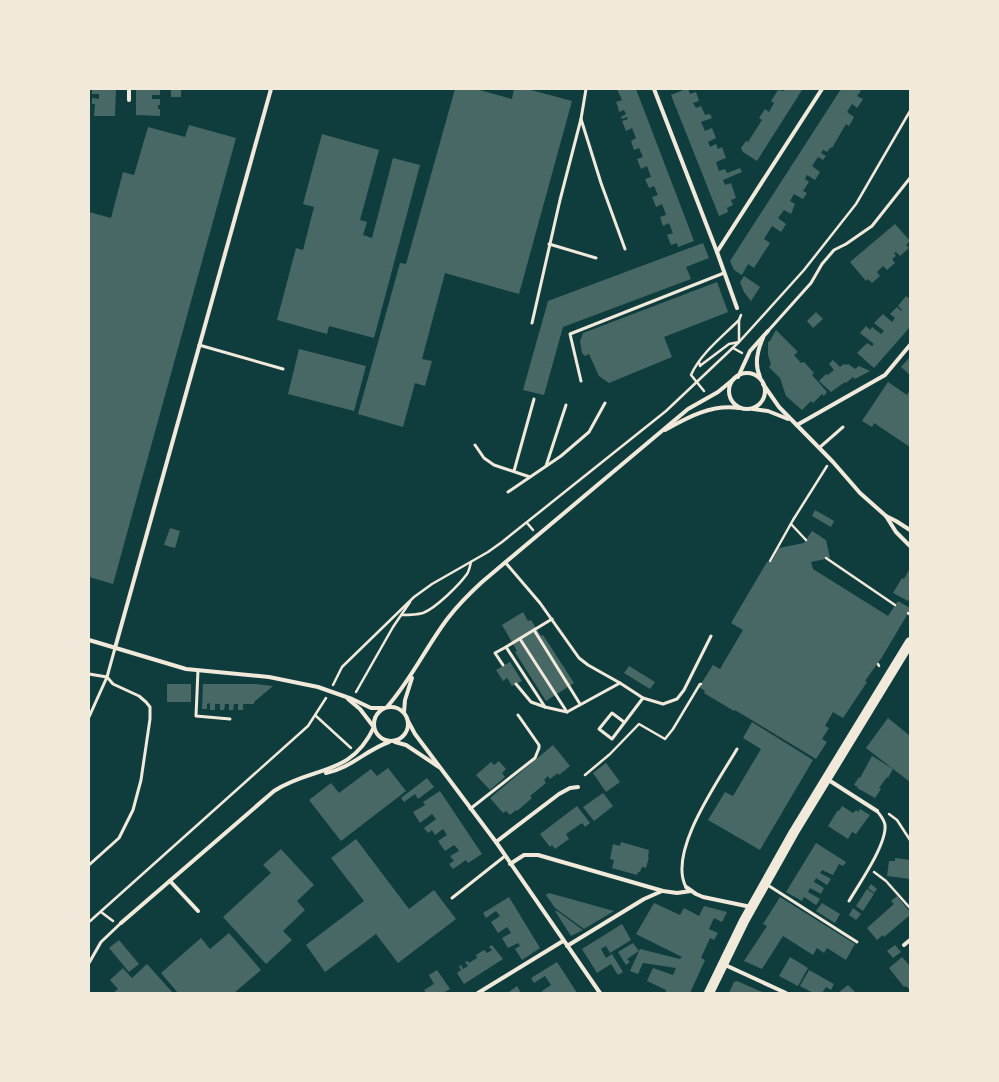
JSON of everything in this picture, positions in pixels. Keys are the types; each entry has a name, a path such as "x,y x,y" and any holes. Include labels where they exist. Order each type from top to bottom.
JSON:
{"main road":[{"path":"709,993 722,964 764,883 826,778 910,642"}],"street":[{"path":"129,89 129,100"},
{"path":"115,648 271,89"},
{"path":"654,89 737,308"},
{"path":"717,252 822,89"},
{"path":"744,408 735,404 730,396 730,386 736,378 750,351 768,331"},
{"path":"760,379 756,368 757,356 762,341 768,331"},
{"path":"796,425 885,375 910,344"},
{"path":"121,923 274,791 297,780 317,774 343,763 357,752 367,740 374,727 376,716 386,708 403,688 452,612 482,582 688,409 709,398 743,374 755,375 760,379 775,402 831,460 860,493 886,516 910,530"},
{"path":"750,409 758,405 764,398 764,384"},
{"path":"656,436 688,418 703,412 725,407 774,412 785,417 796,425"},
{"path":"886,516 896,532 910,546"},
{"path":"89,640 186,669 269,677 318,687 345,696 371,708 395,707 404,712"},
{"path":"416,667 408,689 404,712 415,734 470,810 496,842 600,993"},
{"path":"345,696 360,709 374,727 375,733 379,737 406,746 441,768"},
{"path":"317,774 334,771 345,767 379,746 401,739 405,735 408,727 408,721"},
{"path":"826,778 877,811"},
{"path":"496,842 559,794 570,788 578,786"},
{"path":"510,864 524,855 538,855 663,891 677,893 690,891"},
{"path":"170,881 198,911"},
{"path":"686,887 690,891 703,897 751,907"},
{"path":"567,946 644,899 663,891"},
{"path":"904,945 910,940"},
{"path":"478,993 563,941"},
{"path":"722,964 786,993"}],"lane":[{"path":"532,323 549,244 581,119 586,89"},
{"path":"581,119 601,183 625,249"},
{"path":"768,331 811,283 822,264 834,250 846,244 872,226 910,178"},
{"path":"549,244 596,258"},
{"path":"581,381 570,334 724,273"},
{"path":"199,345 283,369"},
{"path":"514,471 534,399"},
{"path":"508,492 561,456 589,432 605,403"},
{"path":"546,466 566,405"},
{"path":"819,448 843,427"},
{"path":"475,445 484,458 494,465 530,477"},
{"path":"505,562 540,602 579,658 643,698 663,704 677,699 684,690 711,636"},
{"path":"503,665 495,653 552,619"},
{"path":"534,630 580,704"},
{"path":"520,639 567,712"},
{"path":"506,647 545,707"},
{"path":"89,717 107,677 115,648"},
{"path":"198,670 196,716 230,719"},
{"path":"89,674 107,677 113,684 139,696 150,707 150,719 141,780 133,810 119,838 89,865"},
{"path":"516,684 531,702 567,712 620,683"},
{"path":"624,722 612,713 599,729 612,739 643,698"},
{"path":"470,810 535,758 540,748 539,744 518,715"},
{"path":"686,887 682,881 681,868 688,839 710,793 737,749"},
{"path":"849,901 877,854 885,825 883,819 877,811"},
{"path":"452,898 505,856"},
{"path":"764,883 857,942"},
{"path":"89,963 101,942 121,923"}],"path":[{"path":"332,686 342,668 414,597 438,580 471,562 502,542 533,518 666,411 739,342 804,270 856,204 910,111"},
{"path":"737,308 742,312 739,320 739,342"},
{"path":"709,398 691,375 699,361 739,320"},
{"path":"699,361 700,366 729,344 739,342"},
{"path":"770,561 831,460"},
{"path":"791,524 806,540"},
{"path":"826,558 895,605"},
{"path":"401,615 414,615 424,612 434,606 450,592 467,573 471,562"},
{"path":"352,699 401,615 414,597"},
{"path":"585,775 610,754 639,724 665,739 673,729 701,684"},
{"path":"89,922 308,726 316,716 329,693"},
{"path":"316,716 357,752"},
{"path":"877,811 891,815 897,820 910,840"},
{"path":"868,868 886,881 910,908"},
{"path":"101,912 111,920 121,923"}],"building":[{"path":"92,89 116,89 115,116 94,116 95,104 92,104 92,98 99,99 99,94 92,94"},
{"path":"136,89 160,89 160,95 152,95 152,99 160,99 158,109 160,109 160,116 136,115"},
{"path":"171,89 181,89 181,97 171,97"},
{"path":"455,89 476,89 512,99 514,89 527,89 572,101 519,294 445,273 422,359 432,361 425,386 415,383 403,427 358,414 400,263 406,264"},
{"path":"617,89 636,89 694,241 678,247 677,243 671,245 667,235 673,233 669,223 663,226 660,217 666,215 662,204 656,207 652,197 658,195 654,186 649,188 645,179 651,177 647,166 641,169 637,159 643,157 639,148 634,150 631,141 636,138 632,128 626,131 622,121 628,119 627,117 622,119 621,117 626,114 624,110 619,112 616,102 622,100"},
{"path":"688,89 690,94 696,92 699,101 693,103 696,108 701,106 705,115 710,114 712,118 701,122 705,131 712,128 716,138 708,142 710,147 716,144 718,149 722,147 726,158 716,162 719,171 725,169 727,173 740,168 742,172 723,180 725,185 731,183 736,198 731,200 733,205 727,208 728,212 719,216 671,95"},
{"path":"785,89 802,90 757,161 743,152 741,148 746,141 748,142 762,120 759,118 765,109 769,112 774,103 771,101 778,90 784,91"},
{"path":"841,89 858,89 861,91 857,96 863,99 860,104 857,108 852,104 847,112 854,117 849,126 846,124 832,148 831,147 827,152 823,150 821,153 826,156 823,160 818,157 812,166 820,172 815,180 807,175 805,179 809,182 803,191 807,193 803,199 794,194 790,201 795,204 791,214 784,210 778,218 786,224 781,232 772,226 764,239 770,243 754,268 748,264 742,275 734,270 730,261"},
{"path":"189,125 236,138 113,584 89,577 89,212 111,218 123,172 134,175 148,127 185,137"},
{"path":"322,134 379,150 360,220 367,222 363,235 372,238 393,158 420,165 374,338 329,326 327,334 277,320 296,248 303,250 314,207 303,204"},
{"path":"895,224 910,241 906,245 909,248 900,256 896,252 894,253 896,256 892,259 895,263 887,270 883,266 877,272 880,276 872,283 868,279 866,281 850,262"},
{"path":"703,243 709,258 686,267 691,279 563,327 544,395 523,390 548,301"},
{"path":"744,276 760,287 751,301 744,292 740,282"},
{"path":"717,282 728,312 664,337 672,357 609,383 599,376 589,354 585,356 582,353 580,341 583,333"},
{"path":"906,296 910,299 910,327 874,368 857,353 867,343 872,346 874,344 860,333 866,326 870,330 872,327 881,334 884,331 874,323 883,314 892,322 895,318 890,314 897,307 901,311 902,310 898,306"},
{"path":"816,312 823,319 813,328 807,321"},
{"path":"776,330 798,352 794,355 801,363 804,362 814,373 812,375 827,392 824,396 822,394 813,403 811,401 802,410 786,396 780,378 769,367 771,364 768,355 768,342"},
{"path":"299,349 366,366 354,411 288,394"},
{"path":"910,357 910,375 901,367"},
{"path":"833,360 840,367 844,364 848,364 855,369 859,366 870,371 855,379 853,377 831,392 819,381 826,374 828,375 834,370 829,364"},
{"path":"888,382 907,395 910,390 910,447 874,423 872,427 862,421"},
{"path":"815,510 834,521 831,527 812,516"},
{"path":"170,528 180,531 175,548 164,545"},
{"path":"812,531 826,540 830,558 811,562 813,569 888,616 898,601 910,608 882,657 865,681 867,682 843,718 833,712 825,726 829,728 822,739 827,742 816,759 704,693 705,691 699,687 713,665 720,669 743,630 731,623 767,562 772,561 779,548 804,543"},
{"path":"909,570 910,597 908,601 893,593"},
{"path":"523,612 528,621 531,620 541,636 543,635 574,683 546,701 515,652 517,651 502,625"},
{"path":"510,662 522,681 512,686 507,678 503,681 496,670"},
{"path":"629,666 655,682 650,689 624,673"},
{"path":"167,684 191,684 191,702 167,702"},
{"path":"203,684 255,684 273,686 254,702 254,704 243,704 243,710 238,710 238,704 234,704 233,710 229,710 229,704 225,704 224,710 220,710 220,704 215,704 215,710 210,710 210,703 207,704 207,709 202,709"},
{"path":"888,718 910,736 910,782 866,748"},
{"path":"752,722 813,760 760,850 708,820 725,792 733,796 761,749 743,738"},
{"path":"553,745 570,766 559,775 558,773 550,779 548,776 544,780 546,783 530,796 532,798 517,811 516,810 510,815 506,811 503,813 490,798"},
{"path":"872,756 893,769 888,778 887,777 879,788 881,789 875,798 854,785 859,777 860,778"},
{"path":"499,761 506,769 502,773 505,777 490,790 476,775 491,762 494,765"},
{"path":"606,763 620,782 606,792 593,773"},
{"path":"388,768 406,791 341,841 309,800 331,783 339,793 371,769 377,776"},
{"path":"427,778 434,787 418,799 415,794 404,802 401,798"},
{"path":"440,791 482,854 468,863 466,860 453,869 449,864 454,861 450,856 459,851 457,848 454,845 445,851 438,841 447,835 443,829 435,835 432,830 428,833 424,828 436,819 432,814 420,823 413,812 425,805 423,802"},
{"path":"603,793 613,806 594,821 583,807"},
{"path":"577,806 590,823 585,827 582,823 566,834 569,839 555,849 552,845 550,847 540,834"},
{"path":"842,806 853,813 856,810 858,812 860,809 870,815 856,834 852,832 848,839 828,826"},
{"path":"356,839 409,909 434,890 456,919 398,963 376,934 325,972 306,945 364,901 331,858"},
{"path":"621,842 649,850 646,868 642,867 637,875 612,868 614,860 610,859 613,844 620,846"},
{"path":"816,843 846,862 843,866 839,864 833,875 822,870 820,873 831,879 827,885 816,878 814,882 824,888 821,894 810,888 808,892 820,899 816,905 804,897 802,901 786,892"},
{"path":"281,849 314,885 297,901 305,910 283,931 292,940 266,964 223,917 271,873 263,865"},
{"path":"895,858 910,860 910,879 887,876 889,861 895,861"},
{"path":"871,884 877,889 874,893 868,888"},
{"path":"867,889 874,894 863,911 856,906"},
{"path":"549,893 614,911 584,929 555,908 546,895"},
{"path":"897,896 910,912 910,915 884,937 883,935 877,940 867,928 894,904 891,901"},
{"path":"509,897 540,948 522,960 515,949 520,946 518,943 508,948 502,938 511,933 507,927 498,933 491,922 500,916 496,911 486,918 483,913"},
{"path":"780,897 855,944 846,960 827,948 824,953 817,948 813,955 783,936 762,969 744,961 767,926 763,924"},
{"path":"654,903 680,915 684,908 699,916 704,906 727,912 722,922 714,918 709,929 718,933 714,940 710,938 701,958 705,960 690,993 665,993 666,990 647,981 653,968 673,975 676,968 643,963 638,974 630,971 640,949 680,959 682,957 636,934"},
{"path":"822,903 840,914 835,923 816,911"},
{"path":"853,908 861,914 856,920 849,915"},
{"path":"555,911 557,911 583,930 571,936"},
{"path":"622,924 631,940 610,953 606,946 601,949 606,958 612,954 623,972 618,975 611,964 597,973 582,949"},
{"path":"229,933 261,970 234,993 178,993 161,973 201,938 210,949"},
{"path":"119,940 139,964 129,972 109,948"},
{"path":"633,943 639,951 627,959 630,962 626,965 618,952"},
{"path":"492,945 503,959 464,984 457,973 461,970 459,966 461,965 463,969 468,966 465,962 468,961 469,963 477,958 476,955 484,950 487,953 492,950 489,947"},
{"path":"895,945 901,952 893,958 887,951"},
{"path":"790,957 808,968 798,986 779,976"},
{"path":"902,957 910,966 909,989 906,986 904,987 889,968"},
{"path":"557,962 577,993 543,993 542,991 551,985 545,976 534,983 531,978"},
{"path":"147,964 173,993 113,993 118,989 110,980 123,968 132,978"},
{"path":"437,970 450,989 443,993 426,993 424,990 434,984 429,975"},
{"path":"809,970 834,984 831,990 826,987 822,993 813,993 800,986"},
{"path":"737,981 762,992 729,993 734,982"},
{"path":"848,985 856,993 838,993"},
{"path":"517,986 521,993 506,993 509,992"}]}
